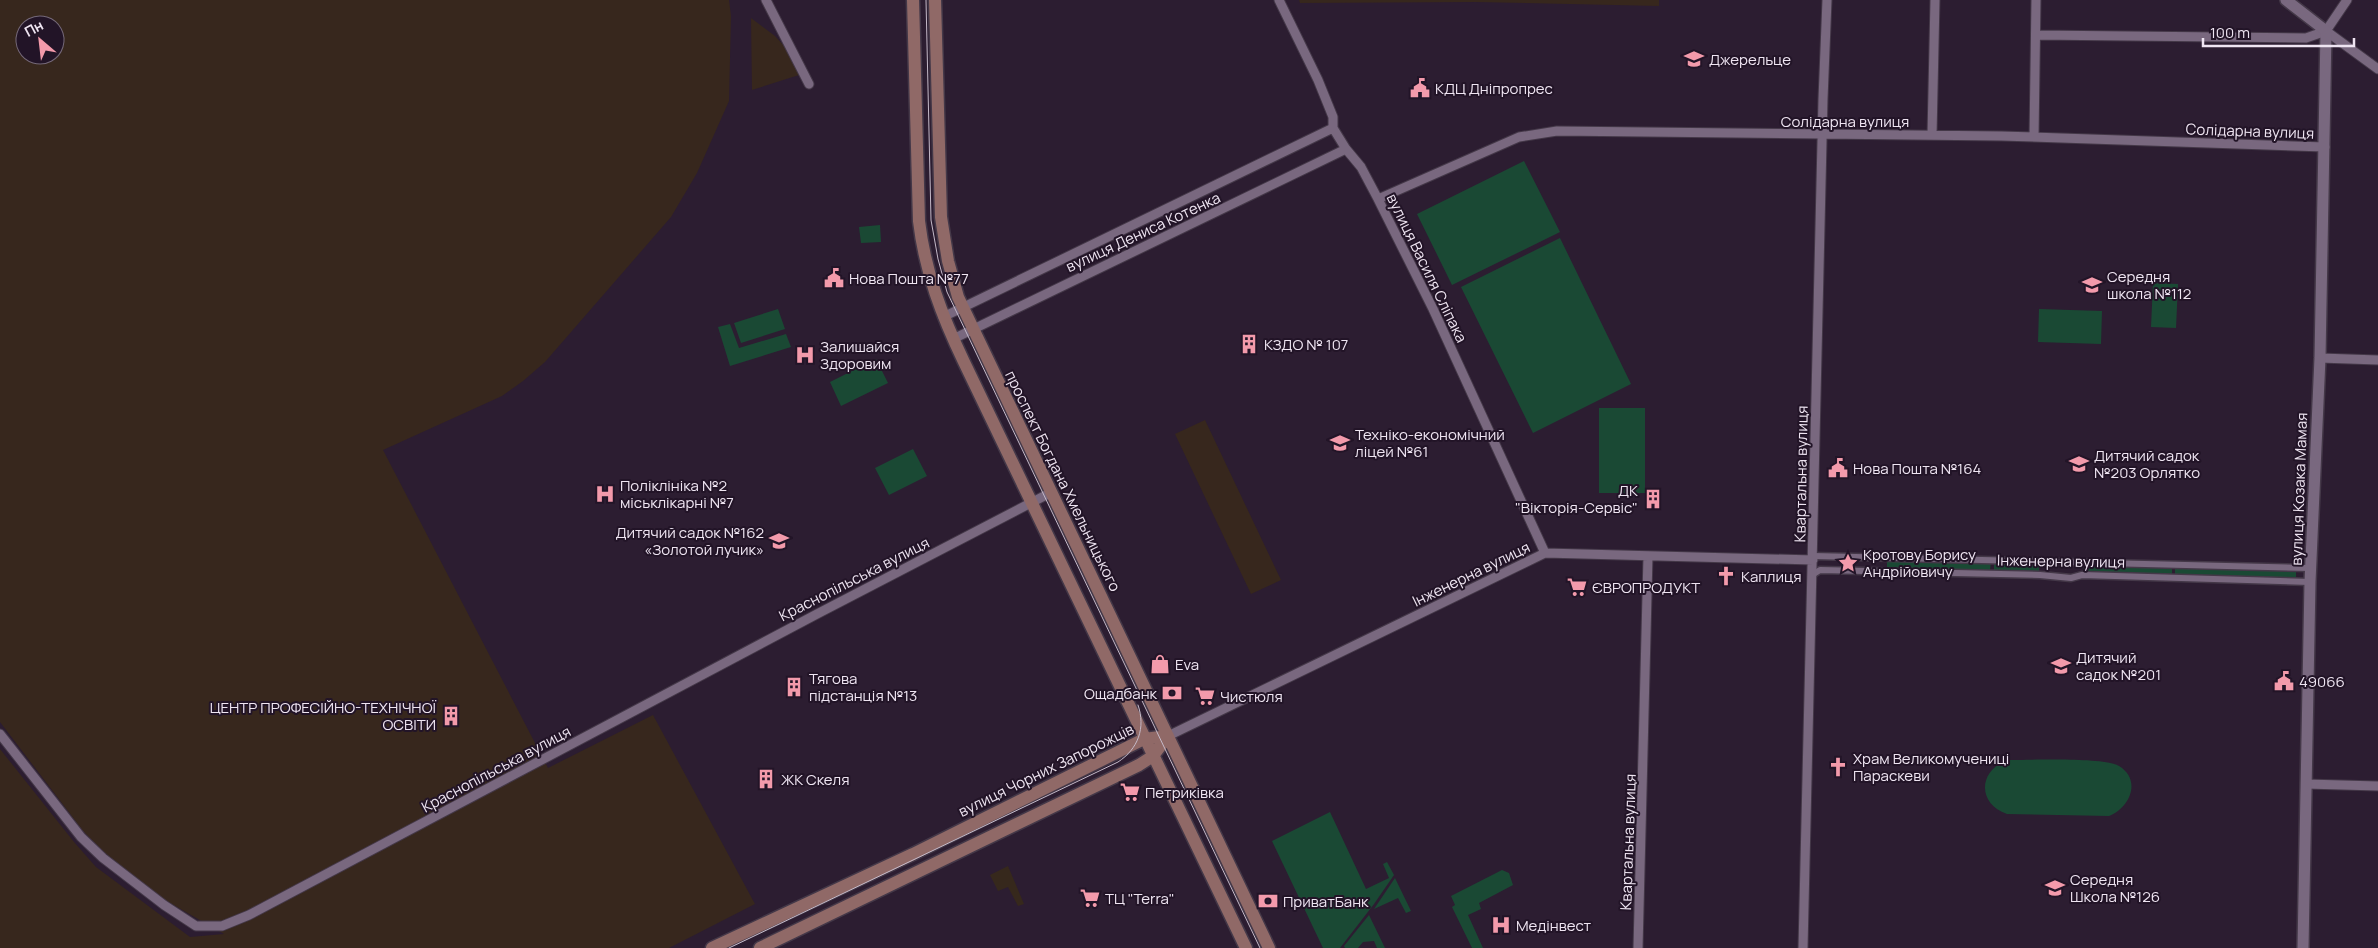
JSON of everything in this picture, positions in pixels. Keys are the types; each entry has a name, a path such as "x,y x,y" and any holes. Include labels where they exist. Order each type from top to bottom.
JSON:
{"main road":[{"path":"913,0 919,221 927,270 943,317 1246,948"},
{"name":"проспект Богдана Хмельницького","path":"935,0 941,217 948,261 962,307 1269,948"},
{"path":"760,948 1032,817 1153,756 1168,736"},
{"name":"вулиця Чорних Запорожців","path":"712,948 870,874 1144,739 1168,736"},
{"path":"1024,799 1032,817"},
{"path":"1226,907 1245,897"}],"street":[{"path":"766,0 809,84"},
{"name":"вулиця Василя Сліпака","path":"1279,0 1318,80 1333,117 1333,128 1346,149 1361,167 1378,199 1448,343 1544,553"},
{"name":"Квартальна вулиця","path":"1803,948 1822,134 1827,0"},
{"path":"1932,135 1935,0"},
{"path":"2034,137 2036,0"},
{"path":"2286,0 2378,70"},
{"path":"2036,35 2306,38 2326,31 2347,0"},
{"name":"вулиця Козака Мамая","path":"2303,948 2310,582 2320,358 2326,31"},
{"name":"вулиця Дениса Котенка","path":"943,317 1333,128"},
{"name":"Солідарна вулиця","path":"1378,199 1502,144 1535,133 1580,130 2034,137 2325,147"},
{"name":"вулиця Дениса Котенка","path":"953,339 1346,149"},
{"path":"2320,358 2378,360"},
{"name":"Краснопільська вулиця","path":"0,734 81,837 103,858 196,926 222,926 249,915 817,614 1050,493"},
{"name":"Інженерна вулиця","path":"1168,736 1544,553 2311,568"},
{"name":"Квартальна вулиця","path":"1638,948 1648,556"},
{"name":"Інженерна вулиця","path":"1812,575 1820,570 2310,582"},
{"path":"2306,784 2378,786"}],"shaded area":[{"path":"0,0 729,0 731,16 729,101 697,173 671,217 545,362 523,381 502,396 383,450 548,768 653,715 755,904 669,948 0,948 0,749 96,867 190,937 224,934 165,900 105,853 84,832 0,722"},
{"path":"1299,0 1659,0 1659,6 1475,2 1300,3"},
{"path":"751,18 775,36 787,49 799,75 752,90"},
{"path":"1205,420 1281,580 1251,594 1175,434"},
{"path":"1008,866 1024,904 1018,906 1008,887 998,891 990,875"}],"green space":[{"path":"1524,161 1560,232 1452,285 1417,214"},
{"path":"880,225 881,242 861,243 859,227"},
{"path":"1560,238 1631,384 1533,433 1461,287"},
{"path":"2153,283 2178,284 2176,328 2151,327"},
{"path":"778,309 785,329 741,343 734,323"},
{"path":"2039,309 2102,311 2101,344 2038,342"},
{"path":"730,324 739,348 786,334 791,347 730,366 718,327"},
{"path":"876,359 888,383 841,406 830,382"},
{"path":"1599,408 1645,408 1645,493 1599,493"},
{"path":"913,449 927,476 889,495 875,468"},
{"path":"1887,559 1991,561 1990,571 1887,569"},
{"path":"1994,562 2039,563 2039,572 1994,571"},
{"path":"2084,564 2172,566 2172,576 2083,574"},
{"path":"2175,566 2296,569 2296,579 2175,576"},
{"path":"2008,760 2083,760 2111,763 2119,766 2126,772 2130,779 2130,793 2123,807 2109,816 2007,814 1990,803 1985,787 1991,771"},
{"path":"1330,812 1366,889 1389,878 1383,864 1387,862 1394,875 1340,948 1323,948 1272,841"},
{"path":"1502,870 1509,873 1513,885 1479,903 1481,909 1468,915 1483,948 1472,948 1452,907 1455,905 1451,896"},
{"path":"1395,878 1411,911 1406,913 1398,898 1374,909"},
{"path":"1369,915 1385,948 1377,948 1374,941 1363,942 1358,948 1345,948 1344,946"}],"tram line":[{"path":"926,0 931,220 938,259 947,292 1260,948"},
{"path":"729,948 1118,762 1131,751 1138,737 1141,722 1138,705"}],"place":[{"name":"Джерельце","path":"1694,59"},
{"name":"КДЦ Дніпропрес","path":"1420,88"},
{"name":"Нова Пошта №77","path":"834,278"},
{"name":"Середня школа №112","path":"2092,285"},
{"name":"КЗДО № 107","path":"1249,344"},
{"name":"Залишайся Здоровим","path":"805,355"},
{"name":"Техніко-економічний ліцей №61","path":"1340,443"},
{"name":"Дитячий садок №203 Орлятко","path":"2079,464"},
{"name":"Нова Пошта №164","path":"1838,468"},
{"name":"Поліклініка №2 міськлікарні №7","path":"605,494"},
{"name":"ДК \"Вікторія-Сервіс\"","path":"1653,499"},
{"name":"Дитячий садок №162 «Золотой лучик»","path":"779,541"},
{"name":"Кротову Борису Андрійовичу","path":"1848,563"},
{"name":"Каплиця","path":"1726,576"},
{"name":"ЄВРОПРОДУКТ","path":"1577,587"},
{"name":"Eva","path":"1160,664"},
{"name":"Дитячий садок №201","path":"2061,666"},
{"name":"49066","path":"2284,681"},
{"name":"Тягова пiдстанцiя №13","path":"794,687"},
{"name":"Ощадбанк","path":"1172,693"},
{"name":"Чистюля","path":"1205,696"},
{"name":"ЦЕНТР ПРОФЕСІЙНО-ТЕХНІЧНОЇ ОСВІТИ","path":"451,716"},
{"name":"Храм Великомучениці Параскеви","path":"1838,767"},
{"name":"ЖК Скеля","path":"766,779"},
{"name":"Петриківка","path":"1130,792"},
{"name":"Середня Школа №126","path":"2055,888"},
{"name":"ТЦ \"Terra\"","path":"1090,898"},
{"name":"ПриватБанк","path":"1268,901"},
{"name":"Медінвест","path":"1501,925"}]}
